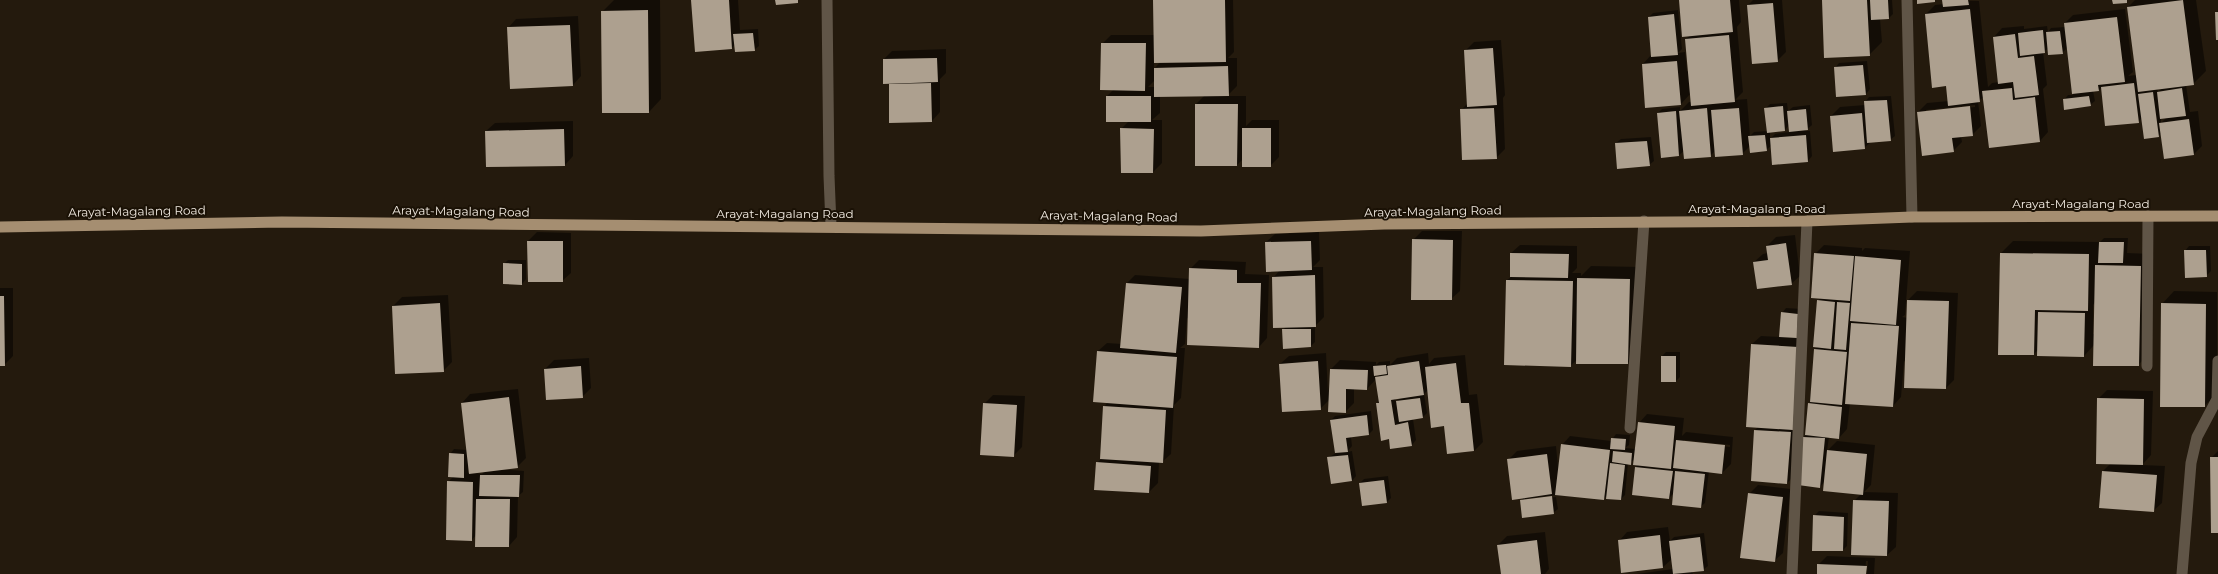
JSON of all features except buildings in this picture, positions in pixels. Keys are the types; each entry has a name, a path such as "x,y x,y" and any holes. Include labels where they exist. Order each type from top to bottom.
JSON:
{"main road":[{"name":"Arayat-Magalang Road","path":"0,227 282,222 572,226 831,226 1201,231 1384,224 1807,221 1912,217 2218,216"}],"street":[{"path":"827,0 831,226"},
{"path":"1907,0 1912,217"},
{"path":"2147,366 2148,216"},
{"path":"1630,428 1644,221"},
{"path":"1792,574 1807,221"},
{"path":"2182,574 2191,463 2198,438 2217,399 2218,361"}]}
